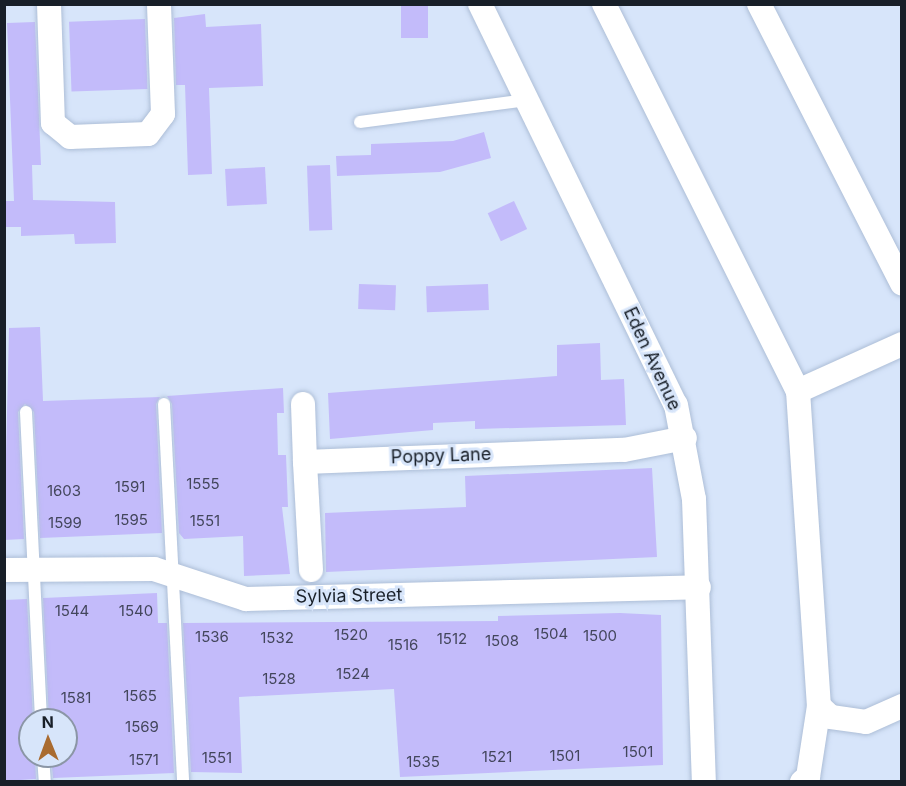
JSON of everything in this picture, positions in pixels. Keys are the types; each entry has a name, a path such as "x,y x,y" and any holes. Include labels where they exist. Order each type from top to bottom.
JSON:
{"street":[{"path":"48,4 53,123 70,137 148,134 163,114 159,4"},
{"name":"Eden Avenue","path":"480,4 676,405 685,438 699,587 704,782"},
{"path":"604,4 798,391 819,706 808,777 802,782"},
{"path":"759,4 902,283"},
{"path":"798,391 902,344"},
{"path":"303,404 310,570"},
{"name":"Poppy Lane","path":"305,462 624,450 685,438"},
{"name":"Sylvia Street","path":"4,570 154,569 246,599 699,587"},
{"path":"819,706 831,717 866,722 902,706"}],"lane":[{"path":"360,122 527,100"},
{"path":"164,404 183,782"},
{"path":"26,412 40,708"}],"building":[{"path":"401,4 428,4 428,38 401,38"},
{"path":"205,14 206,27 261,24 263,86 209,88 212,174 188,175 185,85 176,85 174,18"},
{"path":"145,19 147,89 71,92 69,22"},
{"path":"35,22 41,165 32,165 33,200 115,202 116,243 75,244 74,234 21,236 21,227 4,227 4,201 14,201 7,23"},
{"path":"484,132 491,158 440,172 337,176 336,156 371,155 371,144 453,141"},
{"path":"330,165 332,230 309,231 307,166"},
{"path":"265,167 267,204 227,206 225,169"},
{"path":"514,201 527,229 501,241 488,213"},
{"path":"359,284 396,285 395,310 358,309"},
{"path":"488,284 489,310 427,312 426,286"},
{"path":"40,327 43,401 160,397 156,404 162,533 40,538 34,412 25,404 18,412 24,539 4,540 9,328"},
{"path":"600,343 601,380 624,379 626,425 475,429 475,421 433,423 433,430 330,439 328,393 557,376 557,345"},
{"path":"283,388 284,413 277,413 278,455 286,455 288,507 282,507 290,574 244,576 243,536 184,539 179,533 172,404 167,396"},
{"path":"652,468 657,557 326,572 325,513 466,507 465,476"},
{"path":"157,593 158,623 167,623 174,773 53,778 52,768 78,768 78,708 48,708 43,598"},
{"path":"27,599 32,708 18,708 18,768 36,768 36,779 4,781 4,600"},
{"path":"620,613 661,615 663,765 400,777 394,689 239,697 242,773 191,772 183,623 498,621 498,616"}]}
